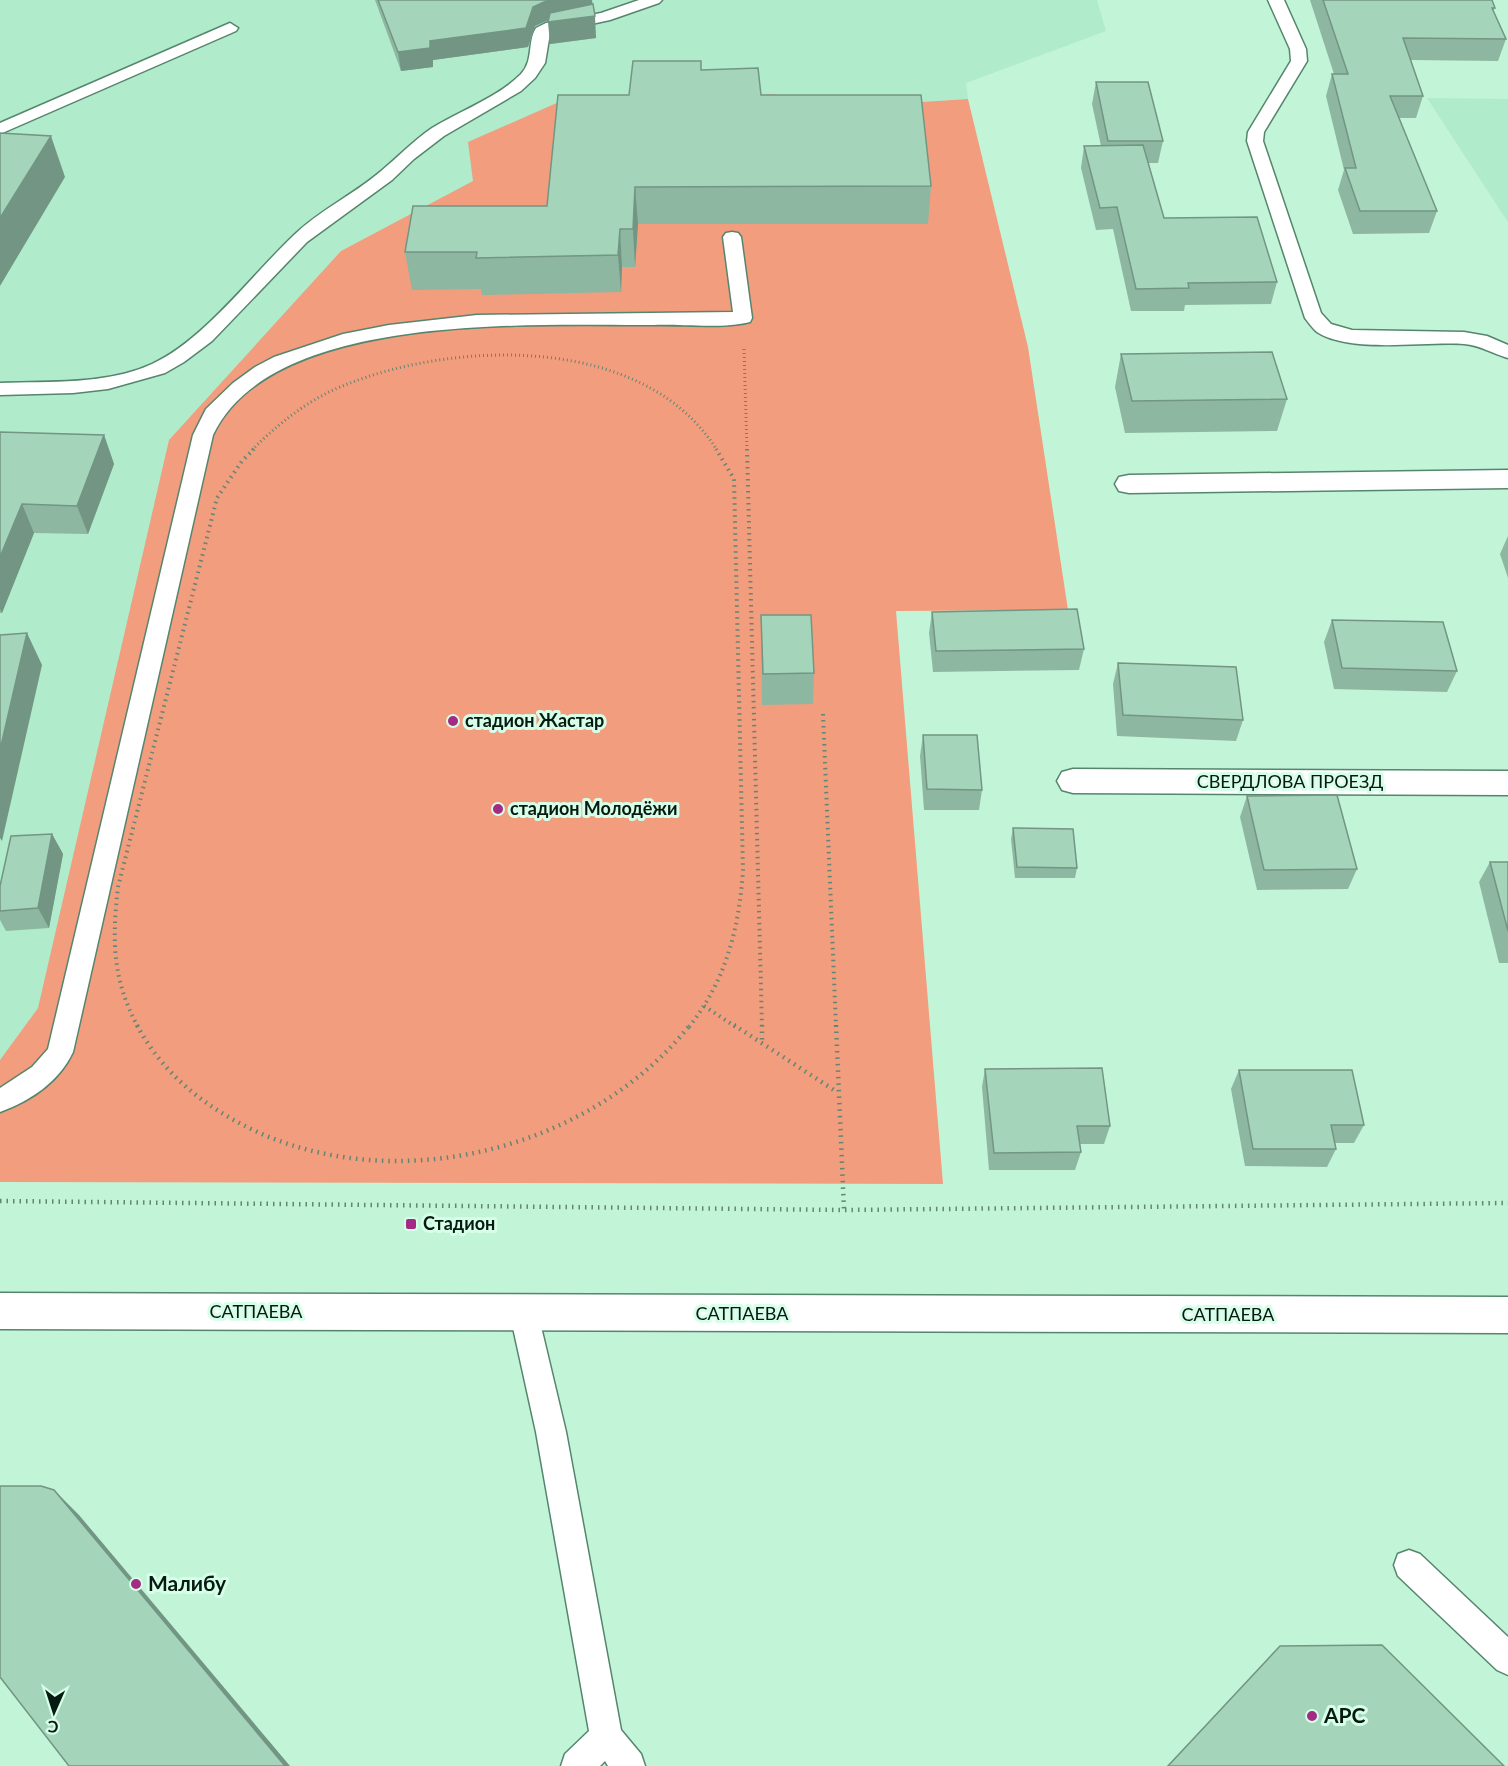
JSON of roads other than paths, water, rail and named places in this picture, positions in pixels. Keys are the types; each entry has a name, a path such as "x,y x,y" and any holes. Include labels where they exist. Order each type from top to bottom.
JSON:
{"street":[{"path":"1129,483 1508,479"},
{"name":"СВЕРДЛОВА ПРОЕЗД","path":"1073,781 1508,783"},
{"name":"САТПАЕВА","path":"0,1311 1500,1318"}],"lane":[{"path":"0,389 73,387 108,383 135,377 168,364 205,336 301,238 386,176 408,155 438,132 522,82 537,63 542,31 546,28 604,17 654,0"},
{"path":"1276,0 1298,48 1299,62 1256,132 1255,141 1312,314 1317,322 1324,328 1351,337 1464,338 1480,340 1508,352"},
{"path":"0,129 230,28"},
{"path":"0,1101 43,1076 53,1066 60,1052 203,435 213,414 240,387 280,361 343,340 477,321 743,318 732,237"},
{"path":"524,1314 551,1432 606,1737 629,1766"},
{"path":"1409,1565 1508,1659"},
{"path":"577,1766 606,1737"}],"place":[{"name":"стадион Жастар","path":"453,721"},
{"name":"стадион Молодёжи","path":"498,809"},
{"name":"Стадион","path":"411,1224"},
{"name":"Малибу","path":"136,1584"},
{"name":"АРС","path":"1312,1716"}]}
